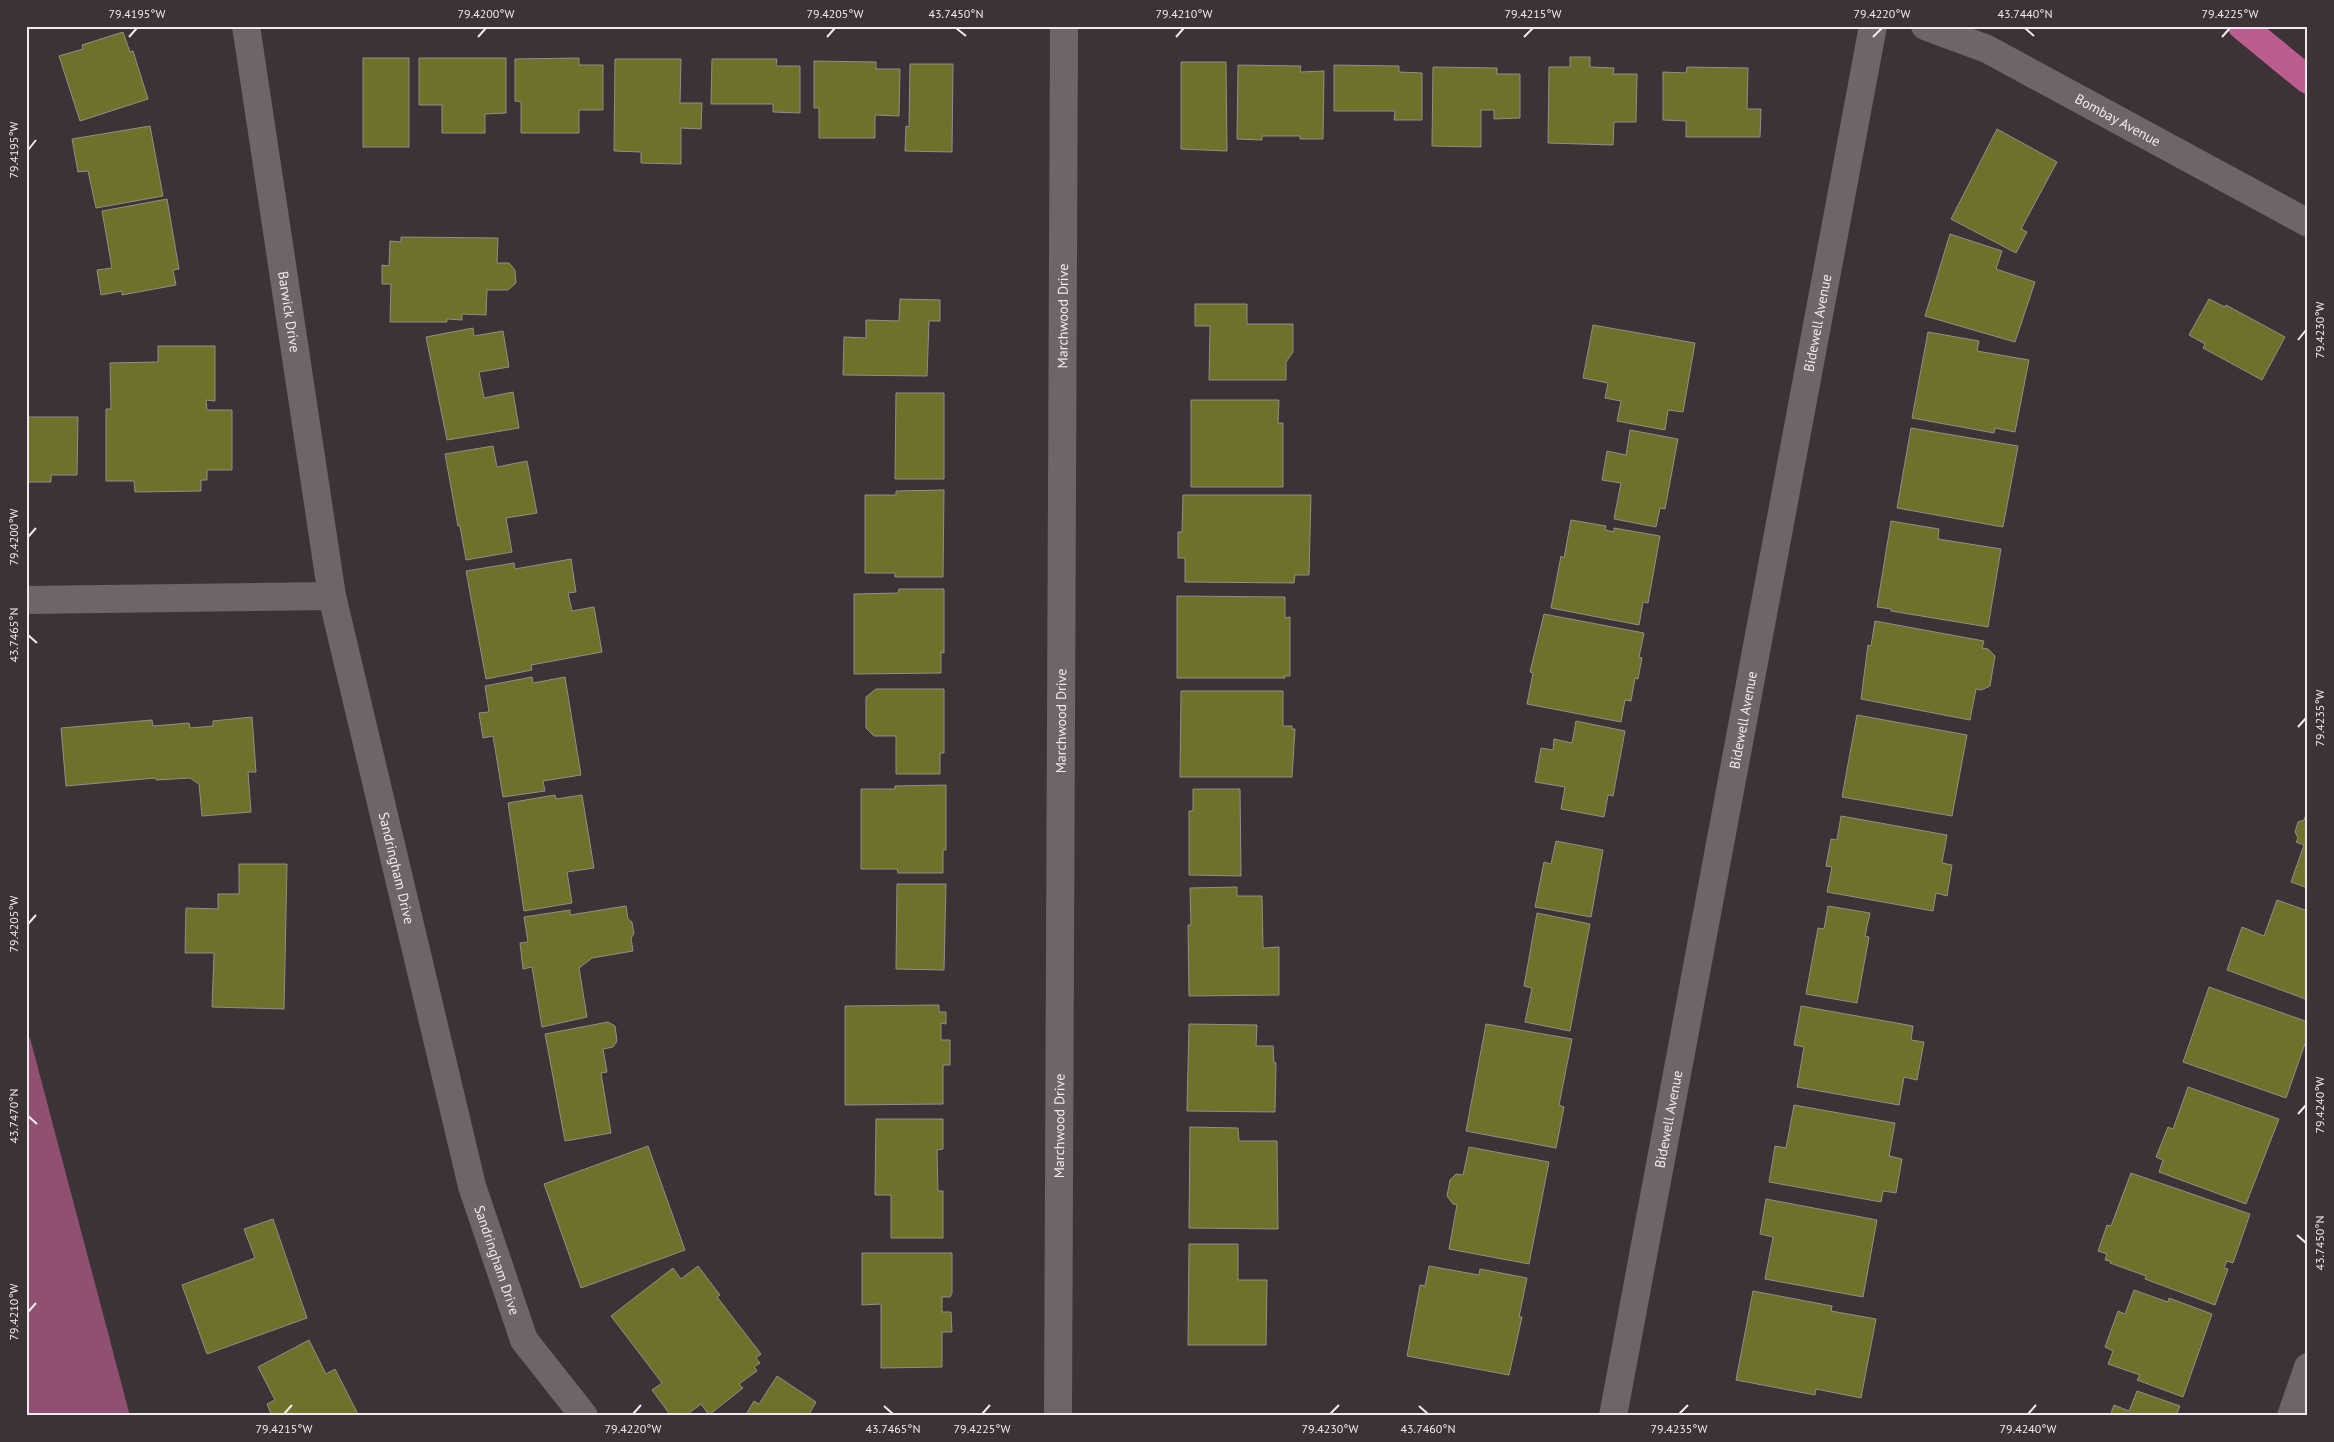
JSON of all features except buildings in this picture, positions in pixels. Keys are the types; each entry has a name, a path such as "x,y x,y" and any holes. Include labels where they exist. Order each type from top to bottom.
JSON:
{"highway":[{"path":"2242,26 2308,80"}],"street":[{"name":"Barwick Drive","path":"246,26 332,596"},
{"name":"Marchwood Drive","path":"1058,1416 1064,26"},
{"name":"Bidewell Avenue","path":"1613,1416 1873,26"},
{"name":"Bombay Avenue","path":"1925,26 1987,50 2308,223"},
{"path":"26,600 332,596"},
{"name":"Sandringham Drive","path":"332,596 472,1186 524,1340 584,1416"},
{"path":"2291,1416 2308,1368"}],"shaded area":[{"path":"26,1037 30,1038 130,1416 26,1416"}]}
